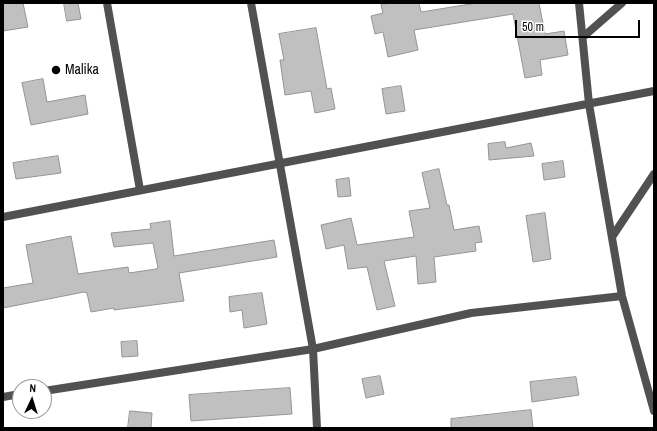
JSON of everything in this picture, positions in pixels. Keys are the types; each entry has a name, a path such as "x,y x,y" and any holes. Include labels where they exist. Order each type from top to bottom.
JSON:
{"street":[{"path":"107,3 140,190"},
{"path":"251,3 313,349 317,428"},
{"path":"579,3 589,104 622,296 654,411"},
{"path":"583,37 622,3"},
{"path":"3,217 654,91"},
{"path":"612,237 654,174"},
{"path":"52,390 313,349 471,313 622,296"}],"building":[{"path":"3,3 23,3 28,27 3,31"},
{"path":"64,3 78,3 81,19 67,21"},
{"path":"391,3 419,3 421,12 477,3 539,3 545,34 564,31 568,55 540,60 542,75 525,78 513,14 414,30 418,50 388,57 383,32 375,34 371,16 383,13 381,5"},
{"path":"316,28 327,89 331,88 335,109 315,113 311,91 285,95 280,60 284,60 279,34"},
{"path":"43,79 47,102 85,95 88,114 31,125 22,83"},
{"path":"401,86 405,111 386,114 382,89"},
{"path":"505,142 506,148 531,143 534,156 489,160 488,144"},
{"path":"58,156 61,173 16,179 13,163"},
{"path":"563,161 565,177 544,180 542,164"},
{"path":"439,169 454,230 479,226 482,242 475,243 476,251 434,257 436,282 418,284 416,256 384,261 395,306 377,310 367,267 348,269 344,245 326,249 321,225 351,218 357,245 414,237 409,211 430,208 422,173"},
{"path":"349,178 351,196 338,197 336,180"},
{"path":"545,213 551,259 533,262 526,216"},
{"path":"170,221 174,256 274,240 277,257 179,273 184,301 114,310 114,308 91,312 87,293 84,292 3,308 3,288 33,283 26,245 71,236 78,274 128,267 129,273 156,269 158,268 153,243 114,247 111,233 151,229 150,224"},
{"path":"262,293 267,324 244,328 242,310 230,312 229,297"},
{"path":"137,341 138,356 122,357 121,342"},
{"path":"380,376 384,394 366,398 362,379"},
{"path":"576,377 579,395 532,402 530,382"},
{"path":"290,388 292,414 191,421 189,395"},
{"path":"531,410 533,428 451,428 451,419"},
{"path":"130,411 152,413 151,428 128,428"}],"place":[{"name":"Malika","path":"56,70"}]}
